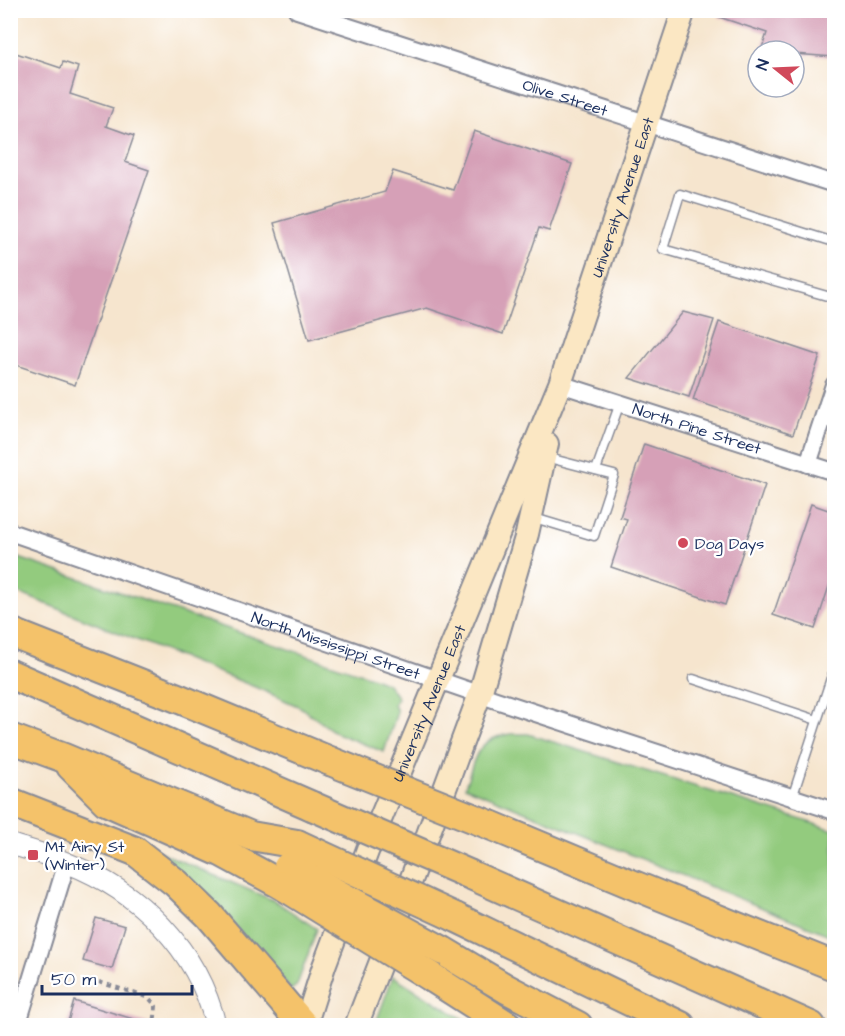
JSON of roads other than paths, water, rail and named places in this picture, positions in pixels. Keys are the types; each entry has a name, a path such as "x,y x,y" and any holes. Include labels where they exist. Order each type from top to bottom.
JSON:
{"highway":[{"path":"10,632 834,966"},
{"path":"10,674 471,874 811,1026"},
{"path":"10,738 64,758 251,836 433,978 508,1026"},
{"path":"64,758 106,801 220,852 289,865 455,917 681,1026"},
{"path":"10,802 135,851 176,883 209,915 304,1026"},
{"path":"289,865 507,989 578,1026"}],"main road":[{"name":"University Avenue East","path":"304,1026 368,849 560,384 684,10"},
{"name":"University Avenue East","path":"356,1026 480,694 531,516 560,384"}],"street":[{"name":"Olive Street","path":"297,10 834,184"},
{"name":"North Pine Street","path":"560,384 834,472"},
{"path":"808,464 834,385"},
{"name":"North Mississippi Street","path":"10,532 438,680 834,811"},
{"path":"10,844 67,862 133,899 166,930 188,959 198,975 216,1026"},
{"path":"17,1026 67,862"}],"lane":[{"path":"834,242 680,194 663,249 834,298"},
{"path":"596,470 620,403"},
{"path":"531,516 594,536 614,475 544,456"},
{"path":"792,798 834,669"},
{"path":"693,679 817,720"}],"place":[{"name":"Dog Days","path":"683,543"},
{"name":"Mt Airy St (Winter)","path":"33,855"}]}
